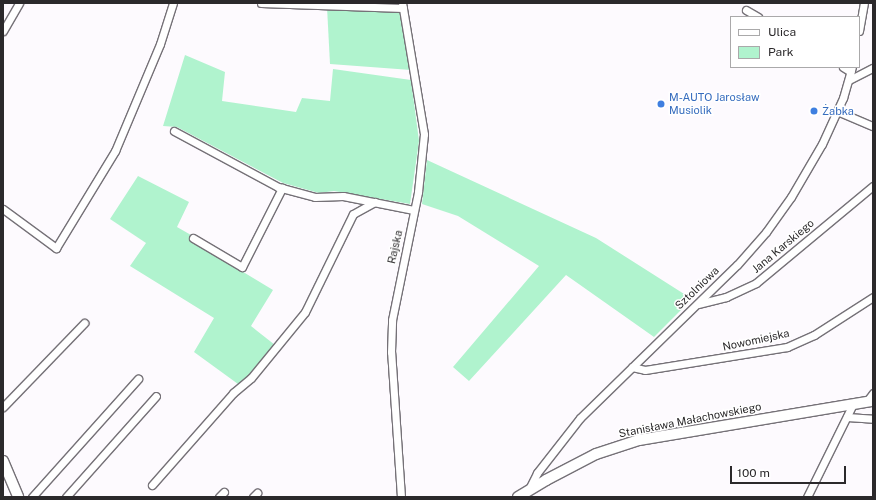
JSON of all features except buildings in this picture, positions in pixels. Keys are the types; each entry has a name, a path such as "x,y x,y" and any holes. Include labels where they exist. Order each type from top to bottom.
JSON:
{"street":[{"path":"3,31 19,3"},
{"path":"3,209 56,248 115,151 160,44 173,3"},
{"path":"261,3 403,6"},
{"path":"860,25 864,3"},
{"name":"Rajska","path":"401,497 391,352 396,290 414,210 424,134 403,6"},
{"path":"746,10 756,16"},
{"path":"849,80 873,68"},
{"name":"Sztolniowa","path":"530,489 537,473 574,425 736,266 766,232 804,177 837,111 849,80 851,69"},
{"path":"837,111 873,126"},
{"path":"174,131 282,188 315,197 343,196 414,210"},
{"name":"Jana Karskiego","path":"697,304 726,298 756,283 873,186"},
{"path":"193,238 242,267 282,188"},
{"path":"152,485 233,393 251,378 305,312 353,214 375,202"},
{"name":"Nowomiejska","path":"632,367 645,370 787,347 814,335 873,297"},
{"path":"3,407 84,323"},
{"path":"32,497 138,379"},
{"path":"66,497 156,396"},
{"name":"Stanisława Małachowskiego","path":"518,497 530,489 596,454 639,440 853,404 871,398"},
{"path":"807,497 853,404 863,418"},
{"path":"847,417 873,420"},
{"path":"3,461 18,497"}],"green space":[{"path":"327,7 399,9 411,70 330,64"},
{"path":"185,55 225,72 222,101 296,112 302,98 330,101 333,69 411,80 419,141 410,204 334,191 319,193 283,183 177,127 163,126"},
{"path":"427,160 596,238 692,299 654,337 566,275 469,381 453,367 539,266 458,216 422,204"},
{"path":"138,176 189,202 177,227 191,235 189,239 273,290 251,326 275,345 246,378 238,384 194,352 214,318 130,266 146,243 110,219"}],"place":[{"name":"M-AUTO Jarosław Musiolik","path":"661,104"},
{"name":"Żabka","path":"814,111"}]}
